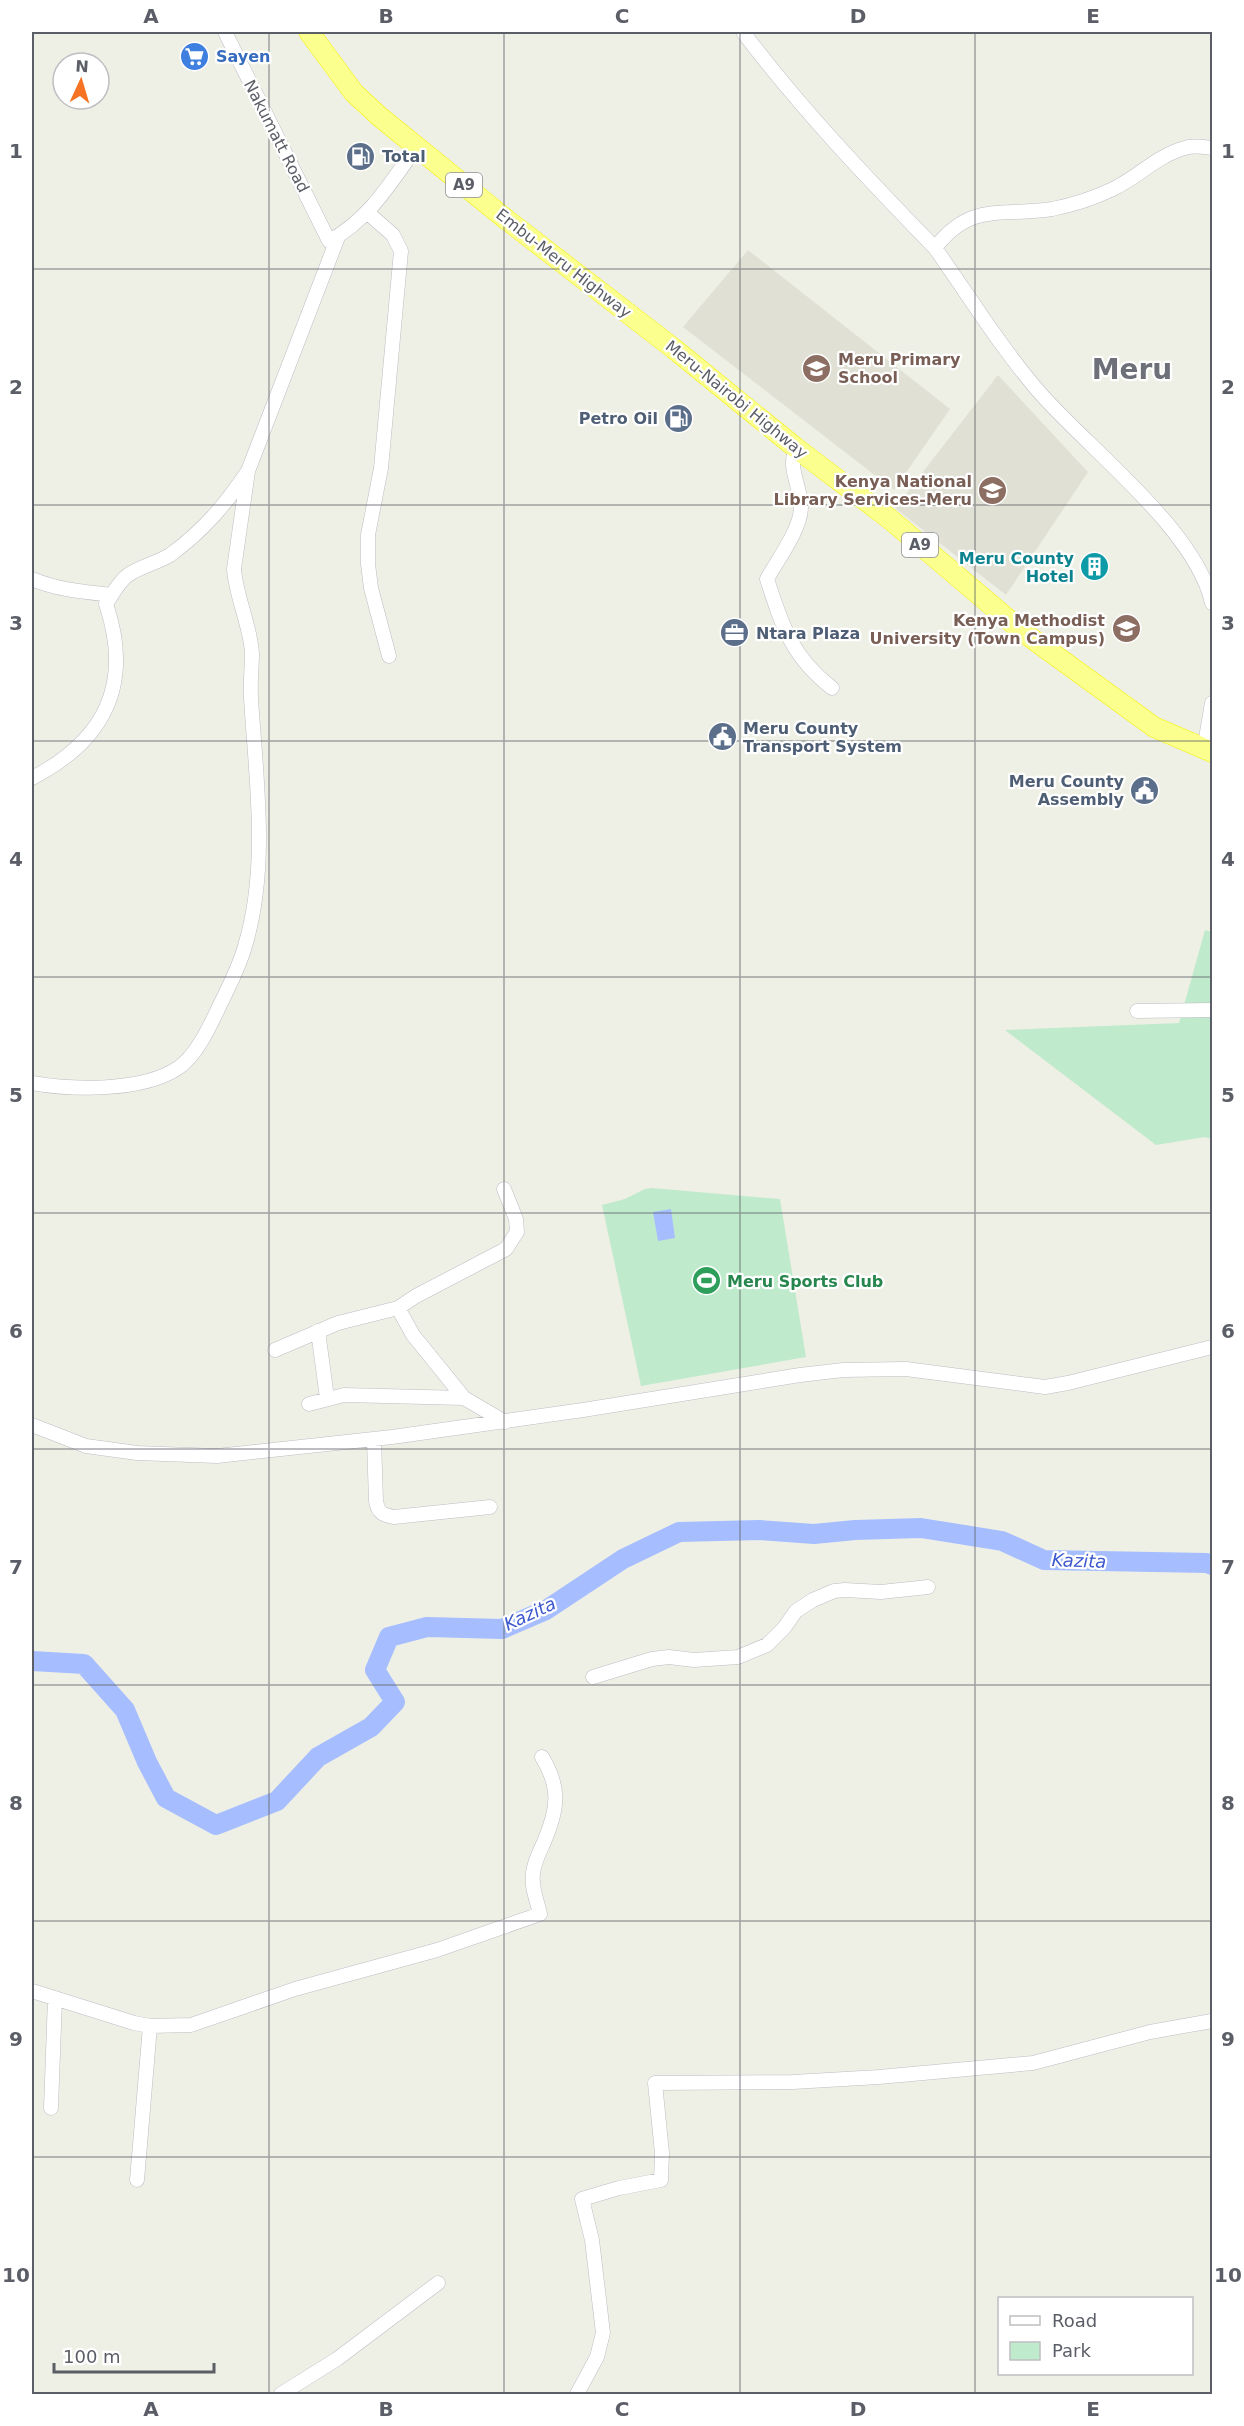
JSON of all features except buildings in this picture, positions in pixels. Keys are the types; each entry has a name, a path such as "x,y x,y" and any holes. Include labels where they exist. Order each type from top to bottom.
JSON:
{"highway":[{"name":"Embu-Meru Highway","path":"309,32 354,93 507,220 638,320"},
{"name":"Meru-Nairobi Highway","path":"638,320 796,448 891,520 1023,632 1154,727 1208,751"}],"street":[{"name":"Nakumatt Road","path":"225,32 333,239"},
{"path":"743,32 792,95 830,138 935,248 1039,392 1158,512 1196,564 1208,585 1212,603"},
{"path":"32,1083 109,1087 133,1085 156,1079 179,1067 204,1038 236,973 245,947 255,898 259,829 251,698 252,654 234,569 248,471 333,239 368,213 417,146"},
{"path":"935,248 954,226 981,214 1053,208 1080,202 1117,187 1164,156 1187,147 1212,148"},
{"path":"368,213 393,235 401,251 381,468 368,545 371,588 389,656"},
{"path":"796,448 792,457 792,467 801,507 799,523 767,579 781,625 795,651 813,674 832,688"},
{"path":"32,778 68,757 86,739 102,717 111,694 117,653 113,625 106,604 112,595 127,575 168,556 208,524 229,500 248,471"},
{"path":"32,579 76,592 112,595"},
{"path":"1208,751 1212,703"},
{"path":"1137,1011 1212,1010"},
{"path":"275,1350 353,1318 398,1308 416,1296 506,1249 517,1232 516,1219 504,1189"},
{"path":"398,1308 413,1335 464,1398 505,1422"},
{"path":"318,1331 327,1398"},
{"path":"32,1425 86,1446 137,1453 238,1455 505,1422 843,1370 906,1369 1045,1387 1212,1347"},
{"path":"309,1404 344,1395 464,1398"},
{"path":"374,1440 376,1501 378,1510 384,1516 394,1517 490,1507"},
{"path":"593,1677 652,1659 669,1657 694,1660 738,1657 766,1645 784,1628 796,1611 813,1600 834,1591 881,1592 928,1587"},
{"path":"32,1991 150,2026 191,2025 295,1989 437,1950 540,1914 534,1894 533,1869 552,1823 558,1800 550,1773 542,1757"},
{"path":"51,2108 55,1998"},
{"path":"577,2394 597,2357 603,2332 592,2240 582,2199 619,2188 661,2180 662,2153 656,2083 793,2082 879,2078 1033,2063 1150,2032 1212,2021"},
{"path":"137,2180 150,2026"},
{"path":"281,2394 337,2359 438,2283"}],"shaded area":[{"name":"Meru Primary School","path":"748,250 950,409 894,490 683,327"},
{"name":"Kenya National Library Services-Meru","path":"998,375 1088,472 1006,595 895,508"}],"green space":[{"path":"1205,930 1212,932 1212,1139 1205,1137 1156,1145 1005,1030 1179,1023"},
{"name":"Meru Sports Club","path":"652,1188 780,1199 806,1357 641,1386 602,1205"}],"water":[{"path":"671,1209 675,1238 658,1241 653,1212"}],"waterway":[{"name":"Kazita","path":"32,1661 84,1664 125,1710 147,1762 166,1798 216,1825 277,1801 318,1757 371,1727 395,1702 375,1670 389,1637 427,1627 502,1629 546,1610 623,1559 679,1532 759,1530 814,1534 921,1528 1002,1541 1044,1560 1207,1563 1212,1565"}],"place":[{"name":"Sayen","path":"195,56"},
{"name":"Total","path":"361,156"},
{"name":"Meru Primary School","path":"817,368"},
{"name":"Petro Oil","path":"679,418"},
{"name":"Kenya National Library Services-Meru","path":"993,490"},
{"name":"Meru County Hotel","path":"1095,567"},
{"name":"Kenya Methodist University (Town Campus)","path":"1126,629"},
{"name":"Ntara Plaza","path":"735,633"},
{"name":"Meru County Transport System","path":"722,737"},
{"name":"Meru County Assembly","path":"1145,790"},
{"name":"Meru Sports Club","path":"706,1281"}],"district":[{"name":"Meru","path":"1132,369"}]}
